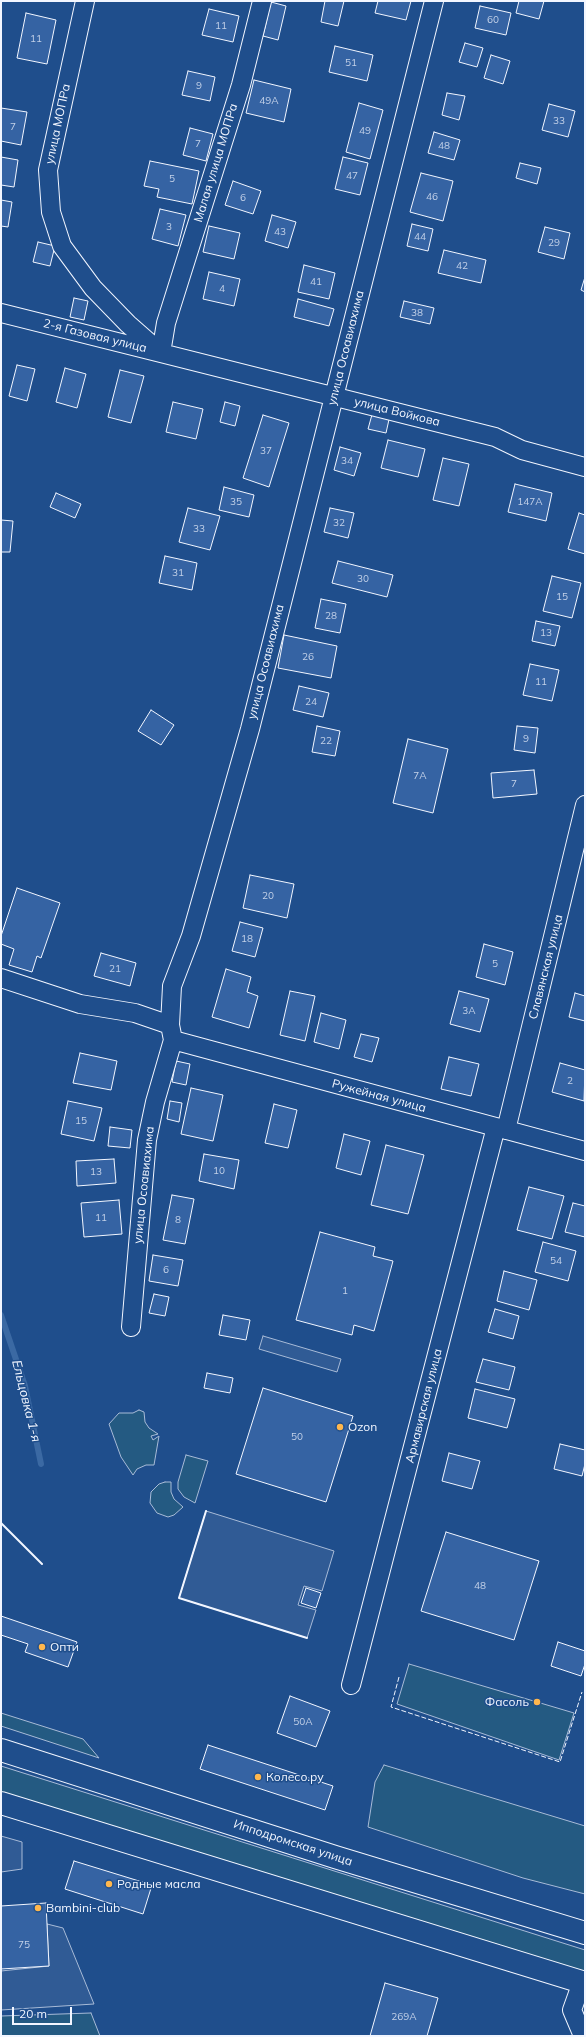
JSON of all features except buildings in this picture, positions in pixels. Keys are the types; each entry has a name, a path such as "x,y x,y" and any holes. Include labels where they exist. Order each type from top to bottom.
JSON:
{"highway":[{"name":"Ипподромская улица","path":"1,1750 335,1857 585,1933"},
{"path":"1,1803 583,1983"}],"street":[{"name":"улица МОПРа","path":"85,1 48,170 51,212 62,246 93,288 128,324 161,353"},
{"name":"Малая улица МОПРа","path":"166,323 241,85 262,1"},
{"name":"улица Осоавиахима","path":"131,1327 147,1140 171,1032 172,986 191,936 250,728 434,1"},
{"name":"2-я Газовая улица","path":"1,313 161,353 166,323"},
{"name":"улица Войкова","path":"161,353 495,437 522,450 585,467"},
{"name":"Славянская улица","path":"501,1128 585,805"},
{"name":"Ружейная улица","path":"1,978 80,1004 135,1013 171,1032 585,1151"},
{"name":"Армавирская улица","path":"350,1685 501,1128"},
{"path":"583,1983 572,2010 583,2036"}],"shaded area":[{"path":"263,1336 341,1359 337,1372 259,1349"},
{"path":"139,1410 144,1412 145,1422 149,1428 158,1434 151,1436 153,1440 159,1436 154,1465 146,1465 137,1469 133,1475 121,1457 109,1424 119,1413 133,1413"},
{"path":"186,1455 208,1461 195,1503 184,1497 178,1489 178,1482"},
{"path":"171,1482 171,1492 174,1499 183,1507 174,1515 168,1517 157,1513 150,1503 151,1492 159,1484"},
{"path":"206,1511 334,1551 322,1591 304,1586 298,1605 316,1610 307,1638 179,1598"},
{"path":"409,1664 574,1713 559,1760 397,1704"},
{"path":"1,1713 83,1739 99,1758 1,1726"},
{"path":"384,1765 585,1826 585,1894 523,1878 368,1827 375,1782"},
{"path":"1,1766 585,1950 585,1976 1,1792"},
{"path":"1,1836 22,1842 22,1869 1,1872"},
{"path":"47,1924 63,1928 94,2004 1,2010 1,1971 49,1966"},
{"path":"91,2013 100,2036 1,2036 1,2016"}],"waterway":[{"name":"Ельцовка 1-я","path":"1,1315 25,1386 41,1464"}],"fence":[{"path":"399,1677 391,1707 560,1762 582,1692"}],"wall":[{"path":"206,1511 179,1598 307,1638"},
{"path":"1,1523 42,1564"}],"place":[{"name":"Ozon","path":"340,1427"},
{"name":"Опти","path":"42,1647"},
{"name":"Фасоль","path":"537,1702"},
{"name":"Колесо.ру","path":"258,1777"},
{"name":"Родные масла","path":"109,1884"},
{"name":"Bambini-club","path":"38,1908"}]}
